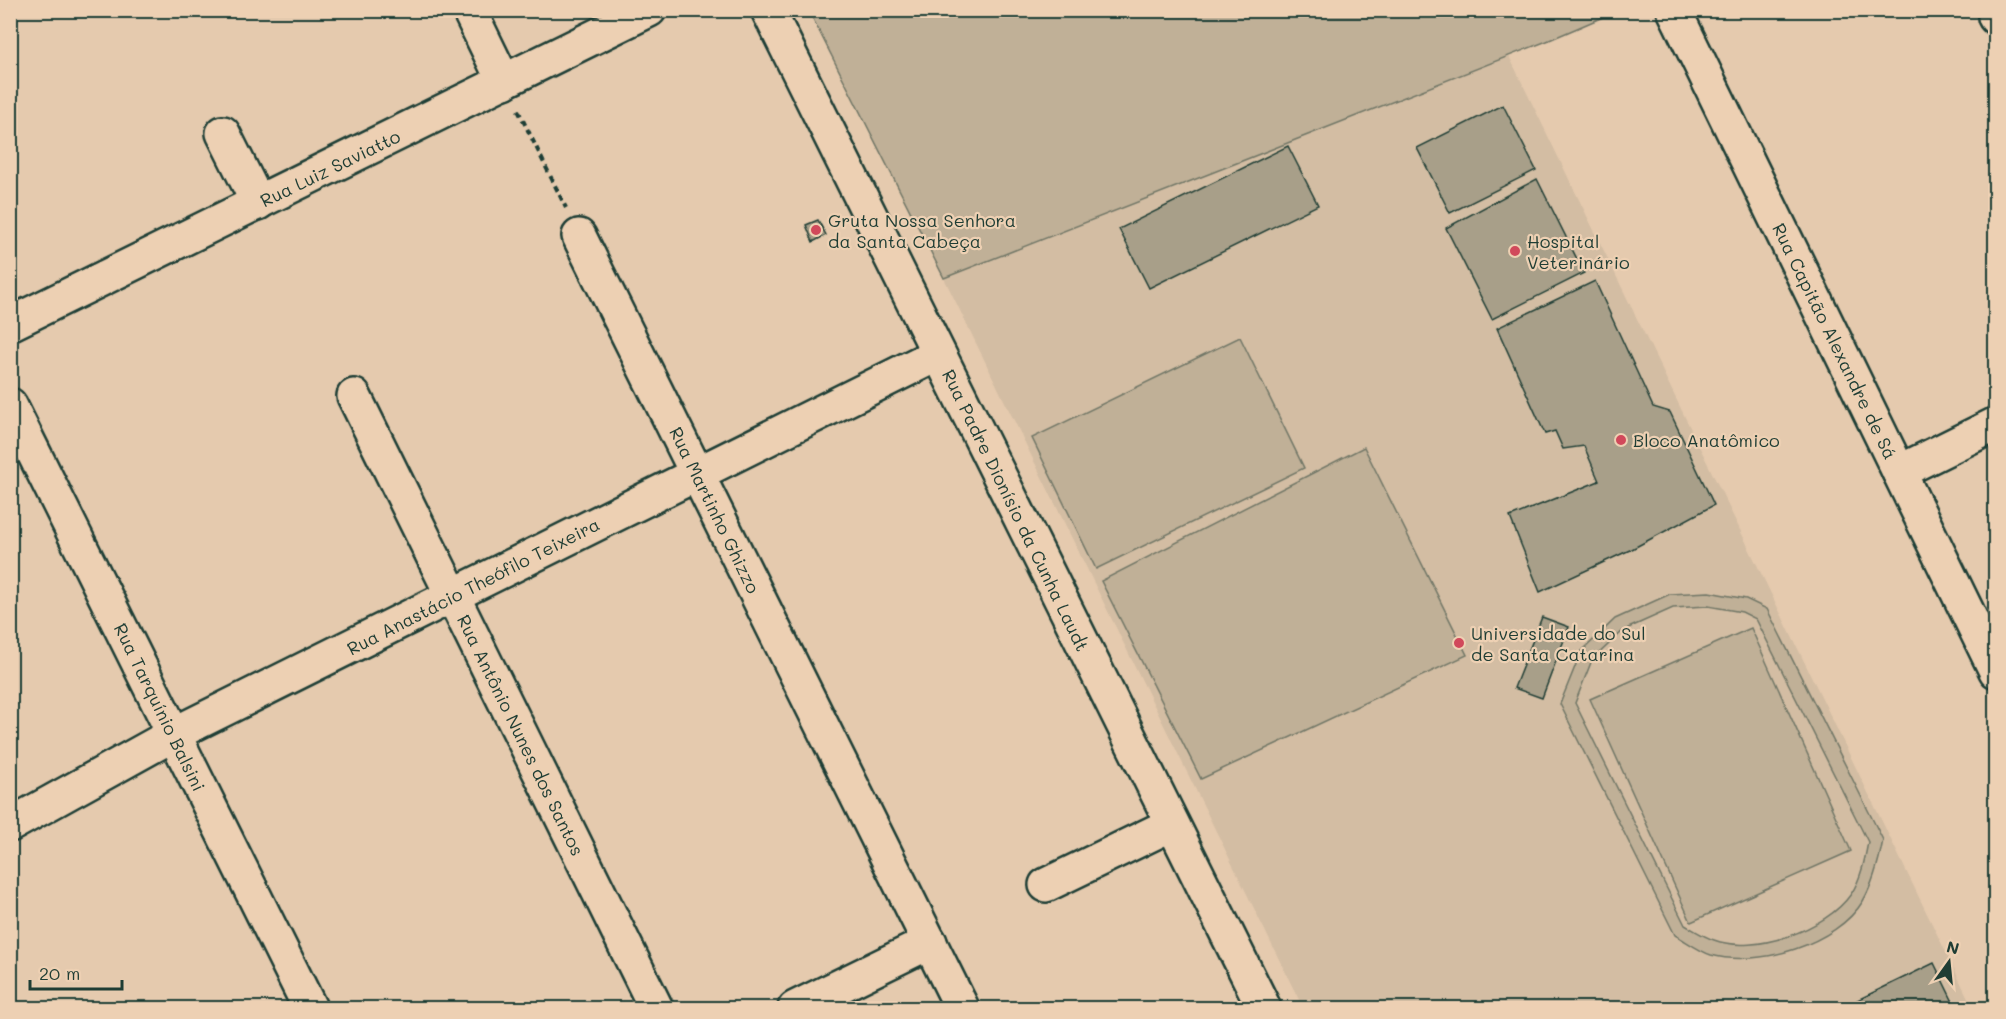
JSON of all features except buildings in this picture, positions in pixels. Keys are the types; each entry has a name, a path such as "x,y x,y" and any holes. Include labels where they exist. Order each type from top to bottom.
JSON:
{"street":[{"path":"469,10 504,82"},
{"name":"Rua Luiz Saviatto","path":"10,324 649,10"},
{"name":"Rua Padre Dionísio da Cunha Laudt","path":"768,10 1264,1008"},
{"name":"Rua Capitão Alexandre de Sá","path":"1674,10 1995,671"},
{"path":"224,133 258,203"},
{"name":"Rua Martinho Ghizzo","path":"579,236 963,1008"},
{"name":"Rua Anastácio Theófilo Teixeira","path":"10,825 174,734 938,354"},
{"name":"Rua Antônio Nunes dos Santos","path":"354,396 656,1008"},
{"name":"Rua Tarquínio Balsini","path":"10,405 310,1008"},
{"path":"1899,472 1995,424"},
{"path":"1046,885 1172,824"},
{"path":"795,1008 930,942"}],"path":[{"path":"504,82 579,236"}],"shaded area":[{"path":"1350,10 1355,13 1365,10 1617,11 1547,41 944,278 809,11"},
{"name":"Universidade do Sul de Santa Catarina","path":"1508,54 1973,1008 1303,1008 944,278"},
{"path":"1240,337 1304,468 1096,569 1032,438"},
{"path":"1364,447 1467,655 1201,779 1101,581"},
{"path":"1709,592 1746,599 1767,609 1883,840 1870,886 1863,901 1851,916 1835,929 1795,949 1773,955 1730,958 1706,953 1675,935 1560,704 1581,652 1615,619 1670,594","holes":["1708,606 1742,612 1756,619 1868,842 1857,882 1840,907 1825,918 1788,936 1769,942 1731,944 1714,940 1685,925 1575,703 1592,660 1624,630 1673,608"]},
{"path":"1751,628 1851,851 1691,922 1590,699"}],"place":[{"name":"Gruta Nossa Senhora da Santa Cabeça","path":"816,230"},
{"name":"Hospital Veterinário","path":"1515,251"},
{"name":"Bloco Anatômico","path":"1621,440"},
{"name":"Universidade do Sul de Santa Catarina","path":"1459,643"}]}
